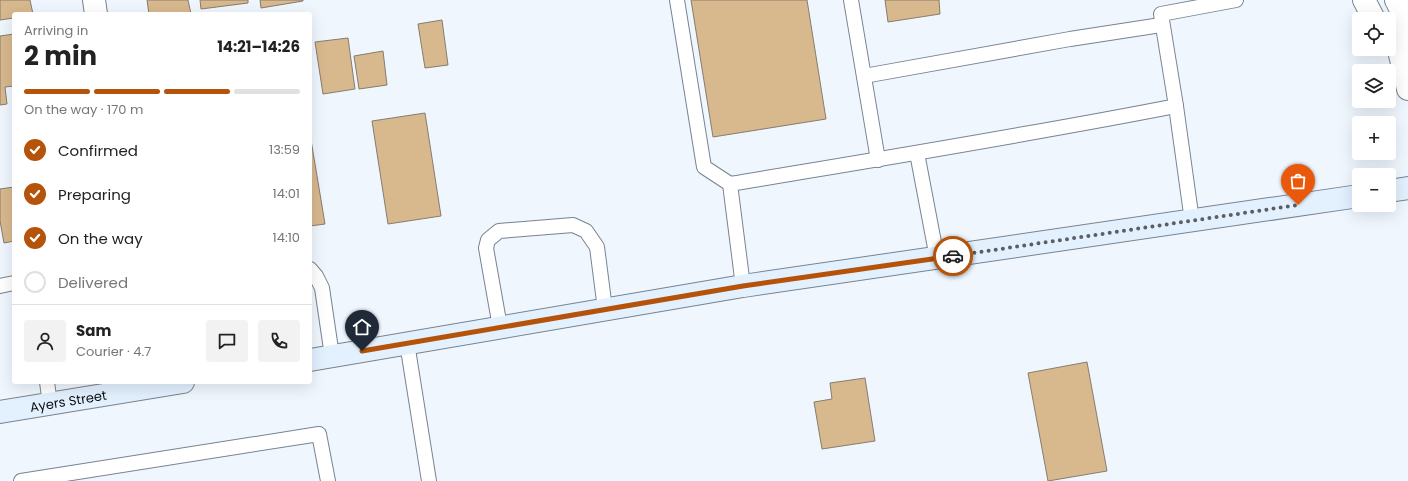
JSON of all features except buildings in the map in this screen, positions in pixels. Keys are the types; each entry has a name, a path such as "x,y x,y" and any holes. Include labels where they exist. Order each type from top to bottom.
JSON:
{"main road":[{"path":"1396,190 1408,188"},
{"path":"312,360 743,286 1352,197"},
{"name":"Ayers Street","path":"0,412 162,384"}],"street":[{"path":"94,0 96,12"},
{"path":"1364,0 1370,12"},
{"path":"1396,0 1406,20 1396,35"},
{"path":"1396,49 1408,89"}],"lane":[{"path":"677,0 704,167 730,184 1084,124 1176,106"},
{"path":"851,0 878,160"},
{"path":"1192,221 1176,106 1160,14 1236,0"},
{"path":"864,76 1162,25"},
{"path":"917,153 936,258"},
{"path":"730,184 743,286"},
{"path":"500,327 486,248 488,240 499,231 573,224 586,231 597,247 605,309"},
{"path":"312,271 322,288 332,356"},
{"path":"0,286 12,283"},
{"path":"408,343 429,481"},
{"path":"47,384 50,404"},
{"path":"21,481 319,434 328,481"}],"way so far":[{"path":"953,256 1298,205"}],"route":[{"path":"362,351 743,286 953,256"}]}
